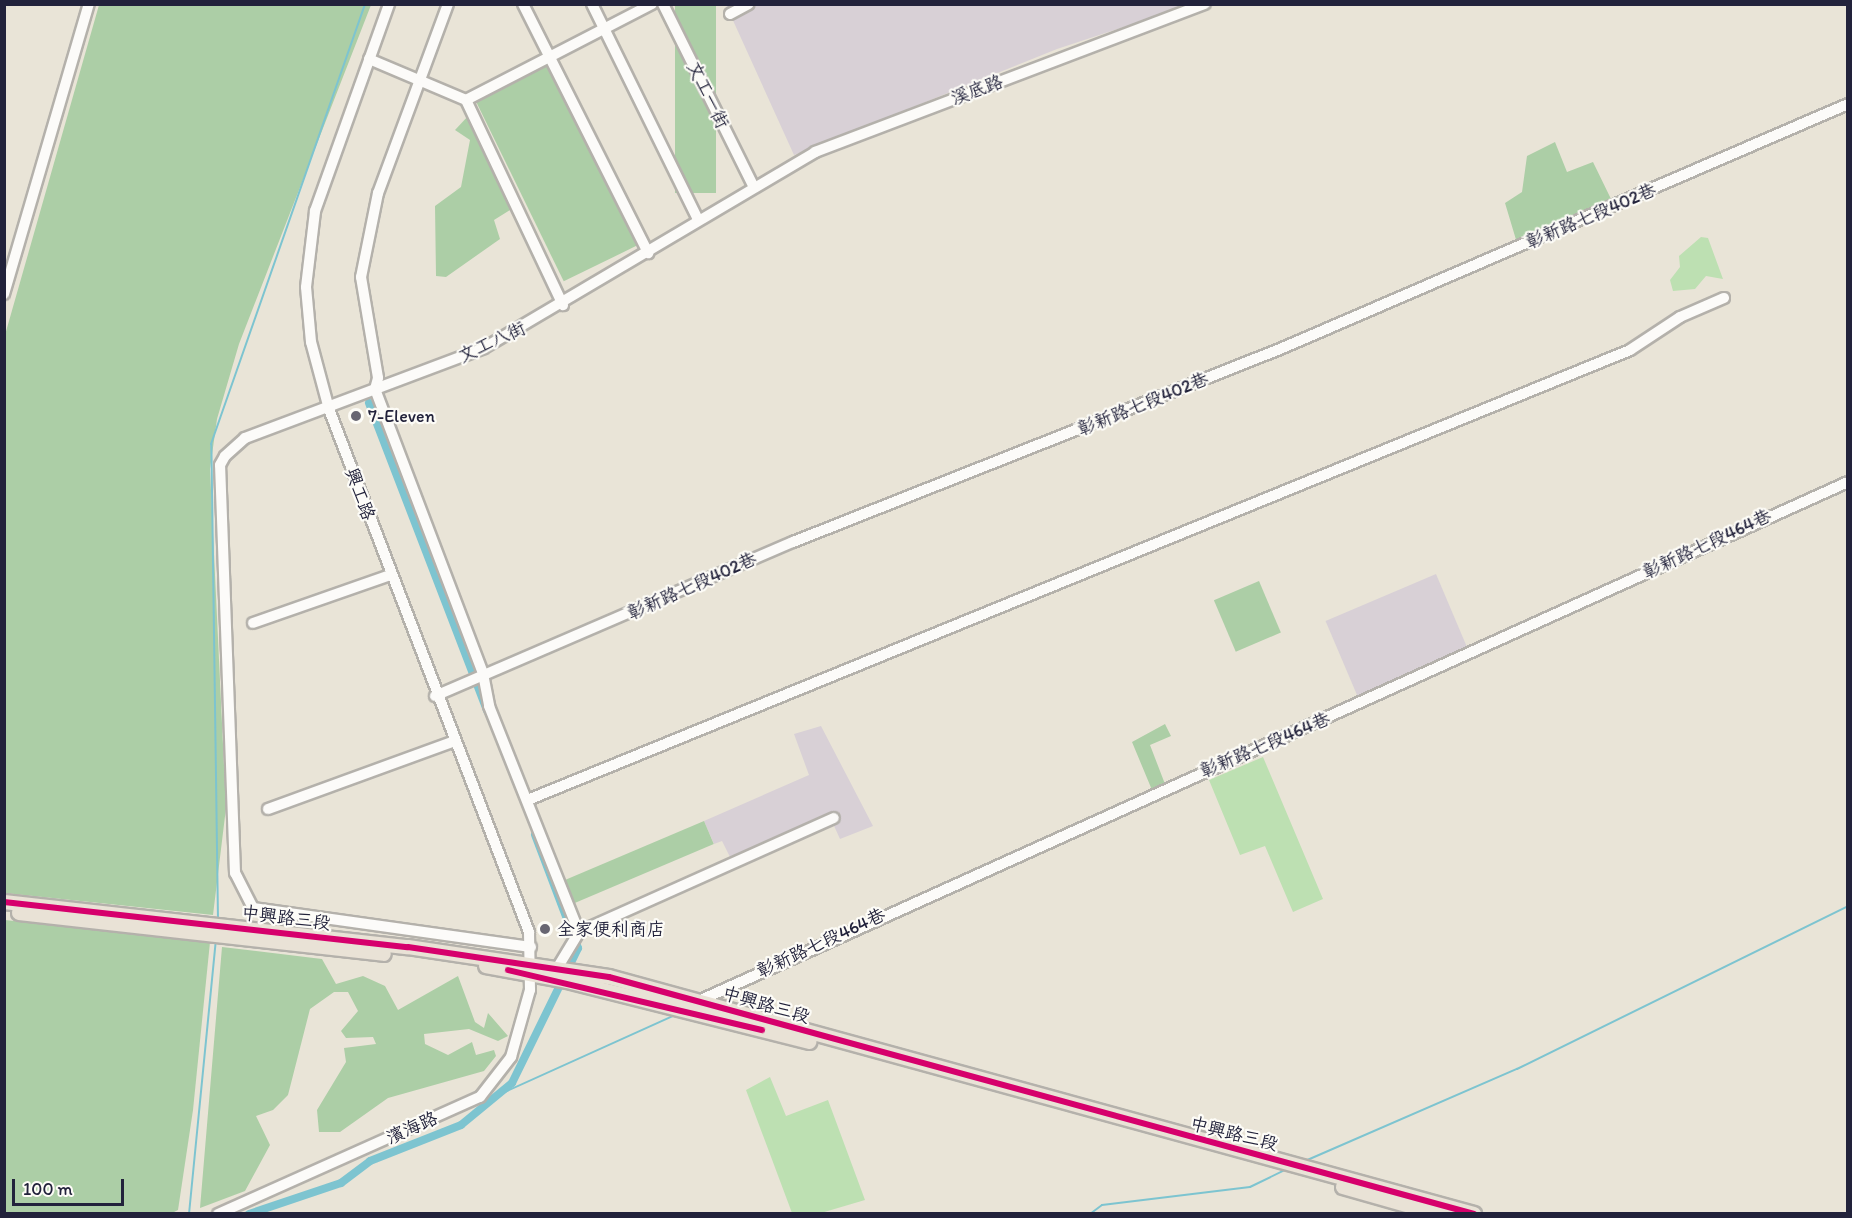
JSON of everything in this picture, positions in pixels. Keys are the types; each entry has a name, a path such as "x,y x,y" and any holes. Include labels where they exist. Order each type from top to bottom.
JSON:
{"main road":[{"path":"4,902 32,910"},
{"name":"中興路三段","path":"32,910 533,969 556,968 698,1001 1474,1214"},
{"path":"4,911 32,910"},
{"name":"中興路三段","path":"556,968 682,1009 1438,1214"}],"street":[{"path":"4,294 89,4"},
{"name":"興工路","path":"389,4 324,178 310,238 311,342 329,409 452,742 531,947 533,969"},
{"path":"448,4 378,193 361,277 378,378 375,389 483,674 489,706 530,799 577,934"},
{"path":"523,4 648,253"},
{"path":"592,4 698,219"},
{"path":"466,100 603,26 652,4"},
{"name":"文工一街","path":"663,4 753,185"},
{"path":"730,14 749,4"},
{"name":"溪底路","path":"753,185 834,143 1205,4"},
{"path":"369,59 421,79 466,100 563,305"},
{"name":"彰新路七段402巷","path":"435,696 793,542 1280,350 1848,104"},
{"name":"文工八街","path":"531,947 253,908 235,873 220,465 245,438 329,409 484,348 563,305 753,185"},
{"path":"530,799 1630,350 1680,317 1724,298"},
{"name":"彰新路七段464巷","path":"682,1009 1848,482"},
{"path":"253,623 390,575"},
{"path":"268,809 452,742"},
{"path":"556,968 577,934 834,818"},
{"name":"濱海路","path":"218,1214 480,1097 511,1057 533,969"}],"shaded area":[{"path":"726,5 1190,5 1057,49 794,155"},
{"path":"1436,574 1468,650 1358,697 1326,621"},
{"path":"821,726 873,826 840,839 830,817 731,859 722,841 714,844 704,821 809,775 794,734"}],"green space":[{"path":"99,5 371,5 239,344 217,419 210,469 226,808 213,915 5,893 5,335"},
{"path":"675,5 716,5 716,193 675,193"},
{"path":"548,62 637,245 564,281 474,98"},
{"path":"470,114 515,207 494,220 500,239 446,277 436,276 435,206 461,187 470,140 455,130"},
{"path":"1555,142 1567,172 1593,162 1611,199 1517,243 1505,203 1522,192 1527,156"},
{"path":"1701,237 1708,238 1723,279 1706,276 1695,289 1673,291 1670,280 1680,267 1679,256"},
{"path":"1259,581 1281,633 1236,652 1214,600"},
{"path":"1165,724 1171,736 1150,745 1165,784 1152,790 1132,742"},
{"path":"1263,757 1323,899 1293,912 1265,846 1240,855 1209,780"},
{"path":"704,821 714,844 575,903 565,880"},
{"path":"5,920 210,942 193,1110 178,1210 172,1213 5,1213"},
{"path":"222,947 322,959 336,984 363,976 385,986 398,1010 458,976 475,1022 484,1028 488,1013 508,1036 498,1041 469,1029 424,1034 425,1044 448,1055 472,1042 476,1055 494,1050 496,1056 484,1071 388,1098 340,1132 319,1132 317,1110 346,1062 344,1048 376,1044 373,1037 346,1038 341,1031 358,1011 348,992 334,992 310,1009 288,1095 273,1110 256,1116 270,1145 245,1191 200,1208"},
{"path":"770,1077 786,1116 828,1100 865,1200 821,1213 792,1213 746,1090"}],"waterway":[{"path":"218,920 211,444 365,4"},
{"path":"369,403 487,711"},
{"path":"1294,738 1543,625"},
{"path":"249,1214 341,1183 370,1161 461,1125 512,1083 578,948 535,835"},
{"path":"1305,1161 1517,1069 1848,906"},
{"path":"189,1214 216,941"},
{"path":"498,1095 675,1015"},
{"path":"1090,1214 1102,1205 1250,1187 1289,1168"}],"cycle path":[{"path":"4,902 408,947 609,977 1474,1214"},
{"path":"508,970 762,1030"}],"place":[{"name":"7-Eleven","path":"356,416"},
{"name":"全家便利商店","path":"545,929"}]}
